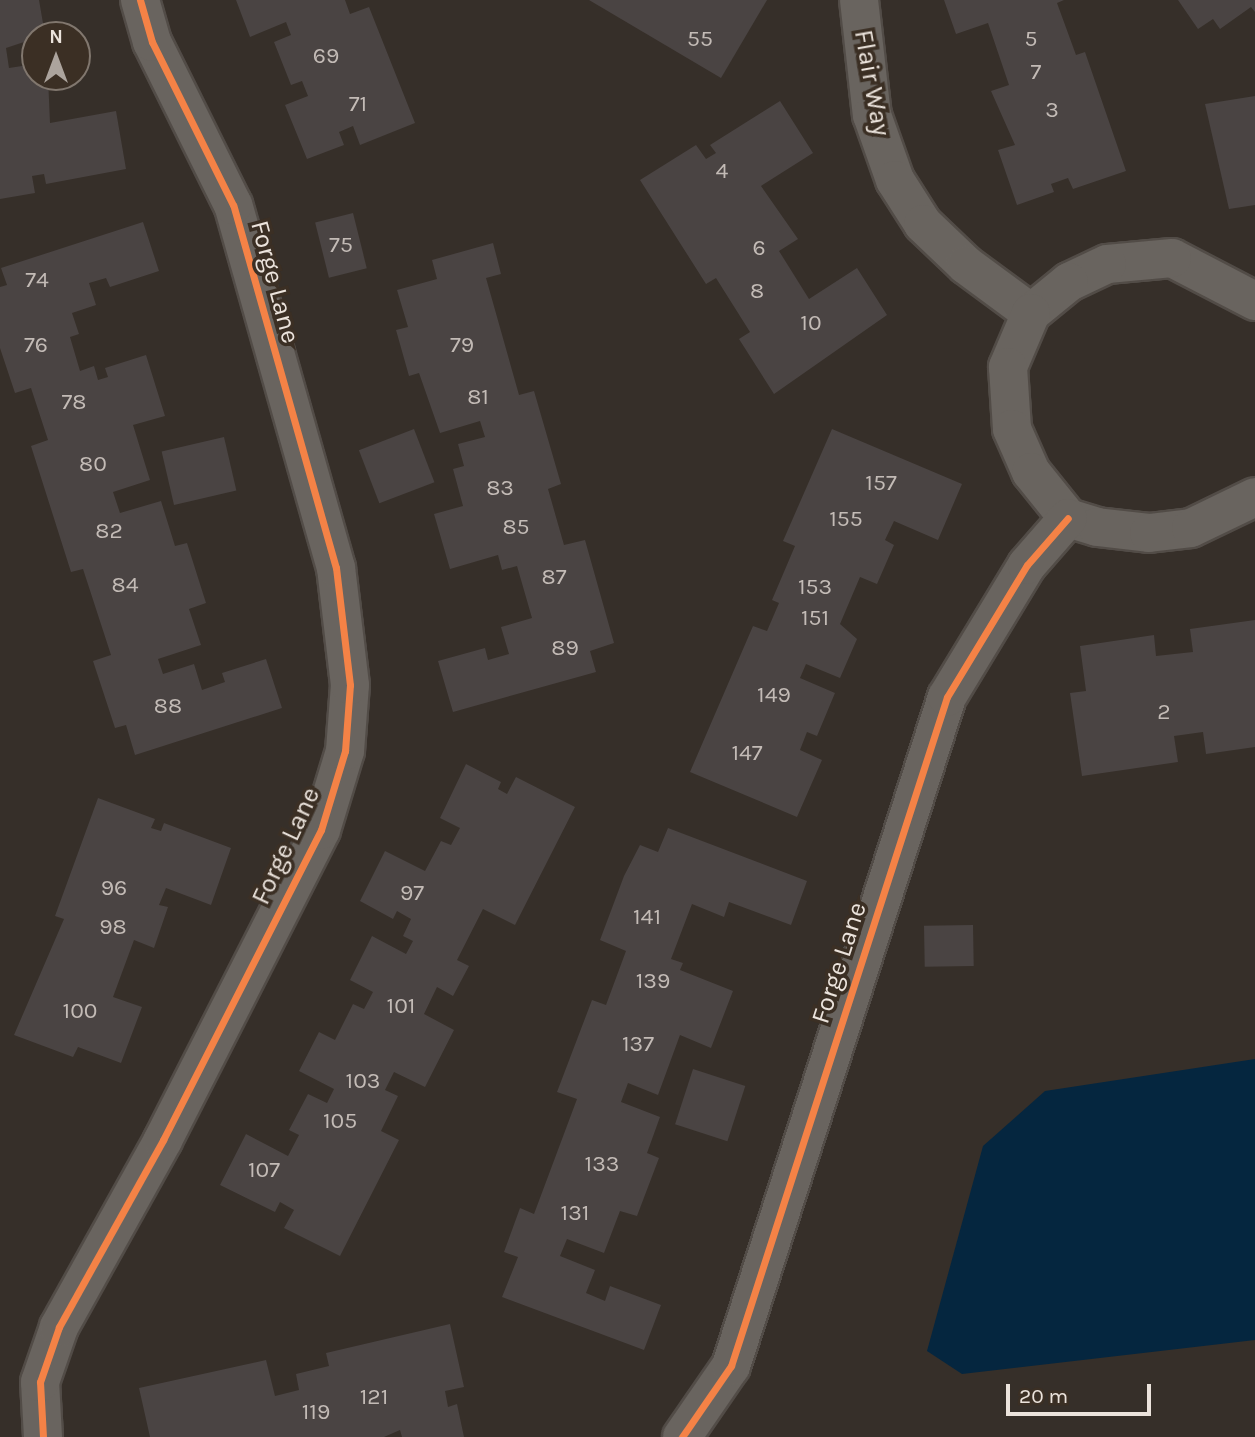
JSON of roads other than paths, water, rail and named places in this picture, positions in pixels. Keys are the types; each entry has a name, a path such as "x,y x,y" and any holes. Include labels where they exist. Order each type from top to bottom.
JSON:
{"street":[{"name":"Forge Lane","path":"43,1437 40,1382 59,1326 163,1140 321,830 345,751 350,685 336,568 233,205 152,41 140,0"},
{"name":"Flair Way","path":"859,0 872,115 895,180 932,232 1031,313"},
{"path":"1255,301 1172,258 1107,264 1069,282 1031,313 1008,367 1012,429 1031,471 1068,518 1149,533 1191,528 1255,497"},
{"name":"Forge Lane","path":"682,1437 731,1366 947,697 1027,565 1068,518"}],"water":[{"path":"1255,1059 1255,1340 962,1374 927,1351 983,1146 1045,1091"}]}
